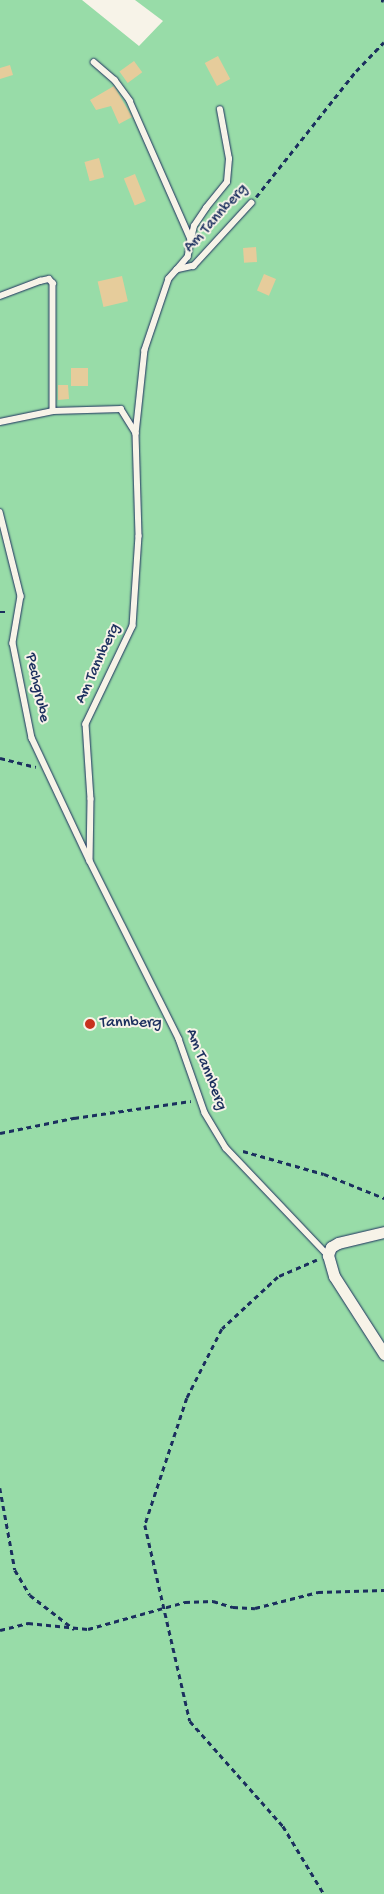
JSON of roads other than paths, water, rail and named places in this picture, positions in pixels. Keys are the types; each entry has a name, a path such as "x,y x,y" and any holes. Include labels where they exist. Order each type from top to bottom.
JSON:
{"street":[{"path":"384,1232 338,1243 331,1247 328,1255 334,1276 384,1354"}],"lane":[{"path":"94,62 114,80 130,101 191,239"},
{"path":"177,270 188,258 194,226 227,182 229,160 220,110"},
{"name":"Am Tannberg","path":"252,203 194,266 177,270 166,287 145,350 136,434 139,536 134,626 86,724 91,799 90,861 179,1039 200,1100 223,1143 328,1255"},
{"path":"0,296 40,281 48,279 53,282 56,291 53,410"},
{"path":"0,422 53,410 121,409 136,434"},
{"name":"Pechgrube","path":"0,512 21,596 13,642 32,738 90,861"}],"place":[{"name":"Tannberg","path":"90,1024"}]}
